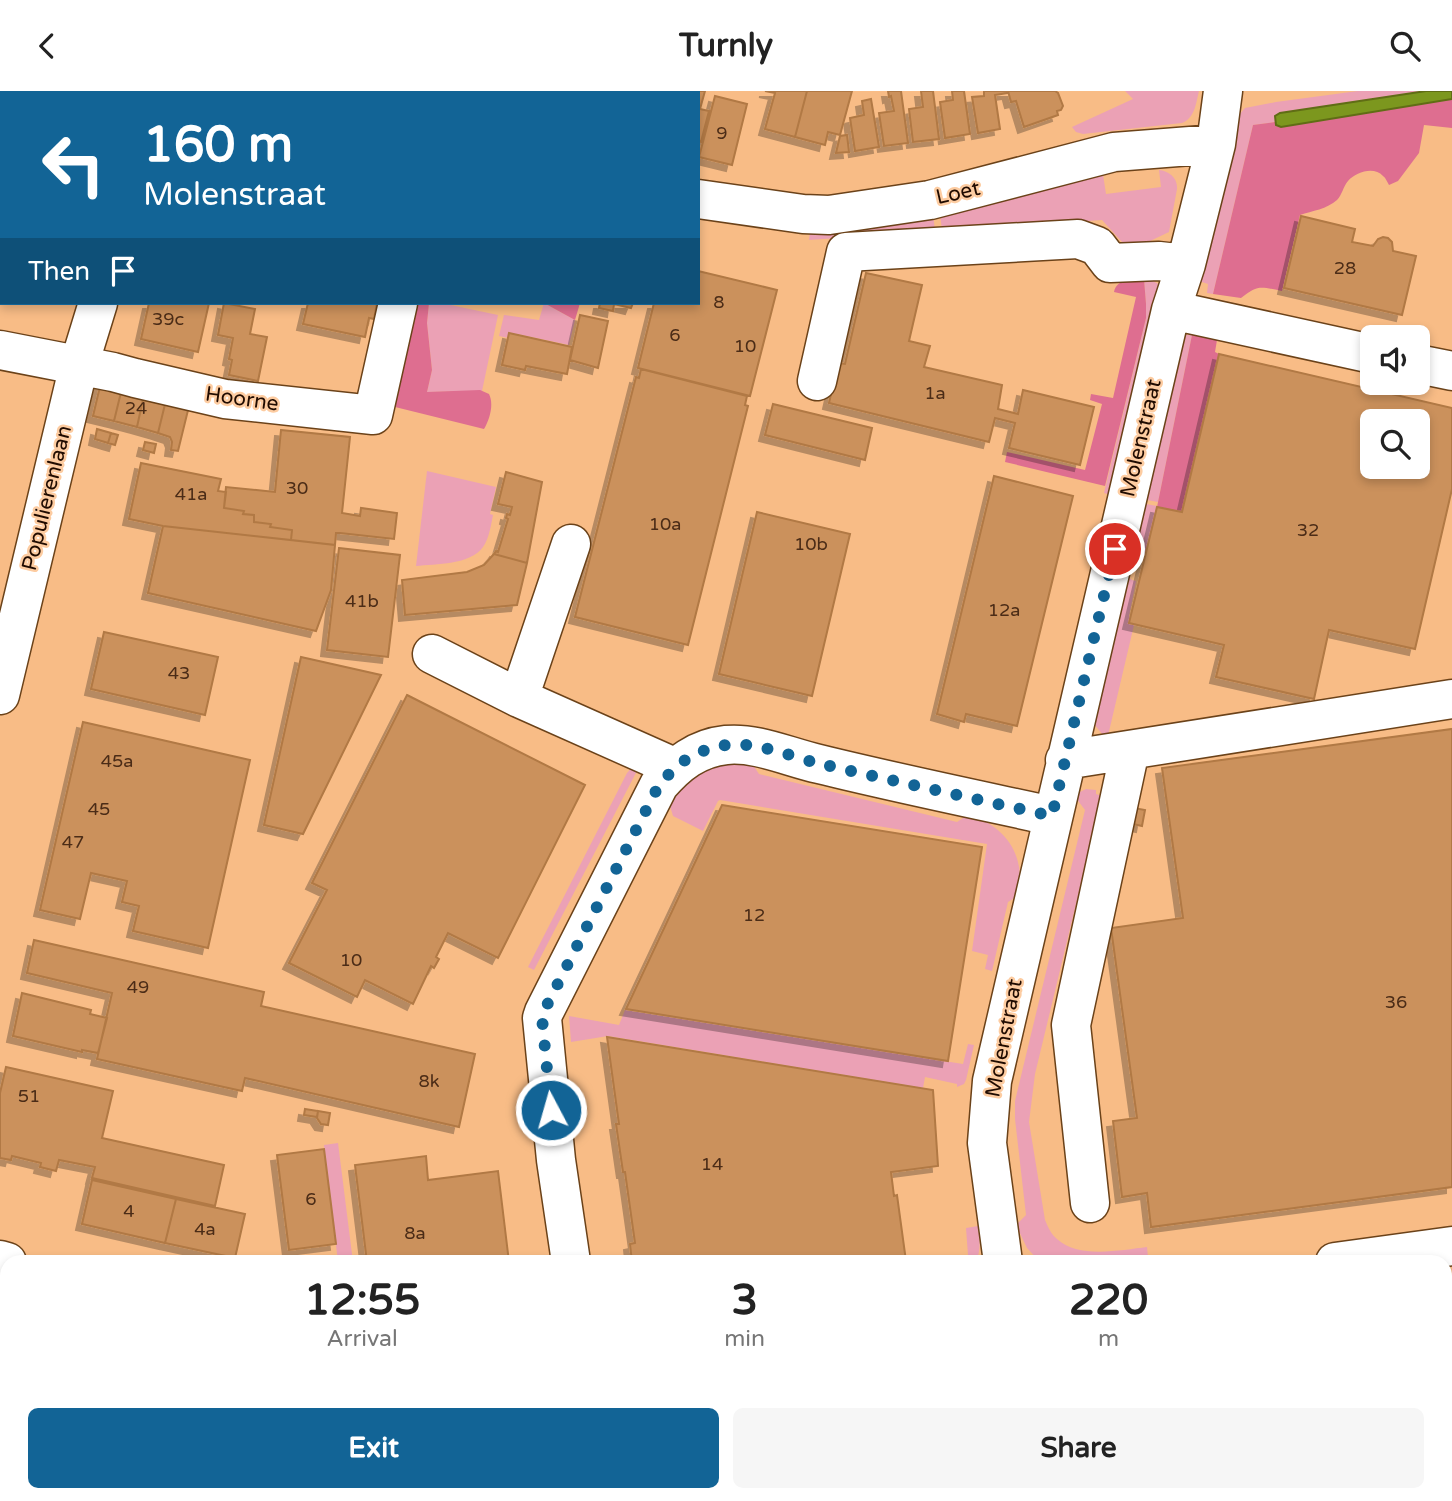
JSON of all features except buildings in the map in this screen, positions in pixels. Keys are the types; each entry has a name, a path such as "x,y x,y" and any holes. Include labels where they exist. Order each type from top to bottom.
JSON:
{"street":[{"name":"Molenstraat","path":"1002,1255 987,1143 992,1081 1171,310 1186,264 1216,144 1223,91"},
{"name":"Loet","path":"700,199 803,214 829,215 930,200 1114,152 1216,144"},
{"path":"817,381 846,252 1078,239 1097,246 1110,263 1158,261 1186,264"},
{"name":"Populierenlaan","path":"0,695 96,368 98,305"},
{"name":"Hoorne","path":"0,350 96,368 225,399 373,415 398,305"},
{"path":"1171,310 1360,351"},
{"path":"1430,367 1452,372"},
{"path":"519,698 571,544"},
{"path":"432,654 519,698 674,767"},
{"path":"1065,760 1452,699"},
{"path":"570,1255 556,1160 542,1018 659,785 674,767 697,753 723,745 747,744 820,764 1052,816"},
{"path":"1090,1203 1071,1025 1130,750"},
{"path":"1386,1255 1452,1246"}],"shaded area":[{"path":"1125,91 1199,91 1192,114 1182,123 1083,134 1072,127 1133,99"},
{"path":"1358,91 1426,91 1280,113 1275,116 1275,122 1253,125 1213,294 1207,293 1208,284 1199,281 1238,116 1245,108"},
{"path":"1426,91 1452,91 1452,99 1281,127 1276,125 1275,116 1280,113"},
{"path":"1452,99 1452,128 1424,125 1419,153 1398,181 1389,185 1385,178 1375,171 1360,173 1348,181 1339,198 1333,203 1300,215 1282,291 1260,288 1241,298 1213,294 1253,125 1275,122 1281,127"},
{"path":"1102,168 1106,194 1161,187 1159,170 1172,176 1177,189 1169,232 1148,242 1123,243 1102,220 942,231 940,213"},
{"path":"933,214 935,231 809,240 810,232"},
{"path":"1144,279 1164,287 1114,496 1104,493 1146,318"},
{"path":"1144,279 1146,318 1105,486 1005,462 1007,452 1085,470 1102,404 1090,400 1091,394 1113,398 1136,297 1114,292 1122,282"},
{"path":"408,305 429,305 427,323 432,370 427,392 480,390 489,394 491,411 488,421 484,429 387,405"},
{"path":"429,305 450,305 498,315 482,391 427,392 432,370 427,323"},
{"path":"543,305 548,305 575,320 569,345 517,334 514,339 499,336 504,315 539,320"},
{"path":"548,305 579,305 575,320"},
{"path":"1186,335 1192,335 1158,502 1147,500"},
{"path":"1192,335 1217,340 1215,352 1219,354 1182,512 1157,507"},
{"path":"427,471 496,487 490,514 493,515 490,532 483,547 470,557 416,566"},
{"path":"1146,504 1157,506 1145,555 1138,554 1136,562 1132,562"},
{"path":"1128,577 1136,581 1129,616 1129,624 1134,625 1107,740 1094,724"},
{"path":"637,762 640,765 534,970 528,967 627,773"},
{"path":"751,762 759,774 957,822 969,814 994,827 1003,835 1016,855 1020,880 1019,895 1008,902 992,971 985,969 988,955 972,951 987,844 720,800 703,831 673,816 669,803 672,796 708,764"},
{"path":"1086,789 1096,790 1096,794 1102,796 1035,1074 1029,1122 1045,1220 1053,1235 1076,1249 1100,1252 1147,1247 1148,1255 1034,1255 1016,1225 1026,1215 1015,1101 1085,810 1076,798 1078,793"},
{"path":"625,1010 963,1064 968,1044 974,1045 964,1084 957,1087 957,1084 925,1077 923,1088 608,1036 571,1042 569,1016 619,1025"},
{"path":"338,1143 352,1255 337,1255 324,1145"},
{"path":"978,1226 978,1255 968,1255 966,1228"}],"route":[{"path":"551,1110 542,1018 544,1011 659,785 674,767 697,753 723,745 747,744 820,764 1052,816 1115,549"}]}
